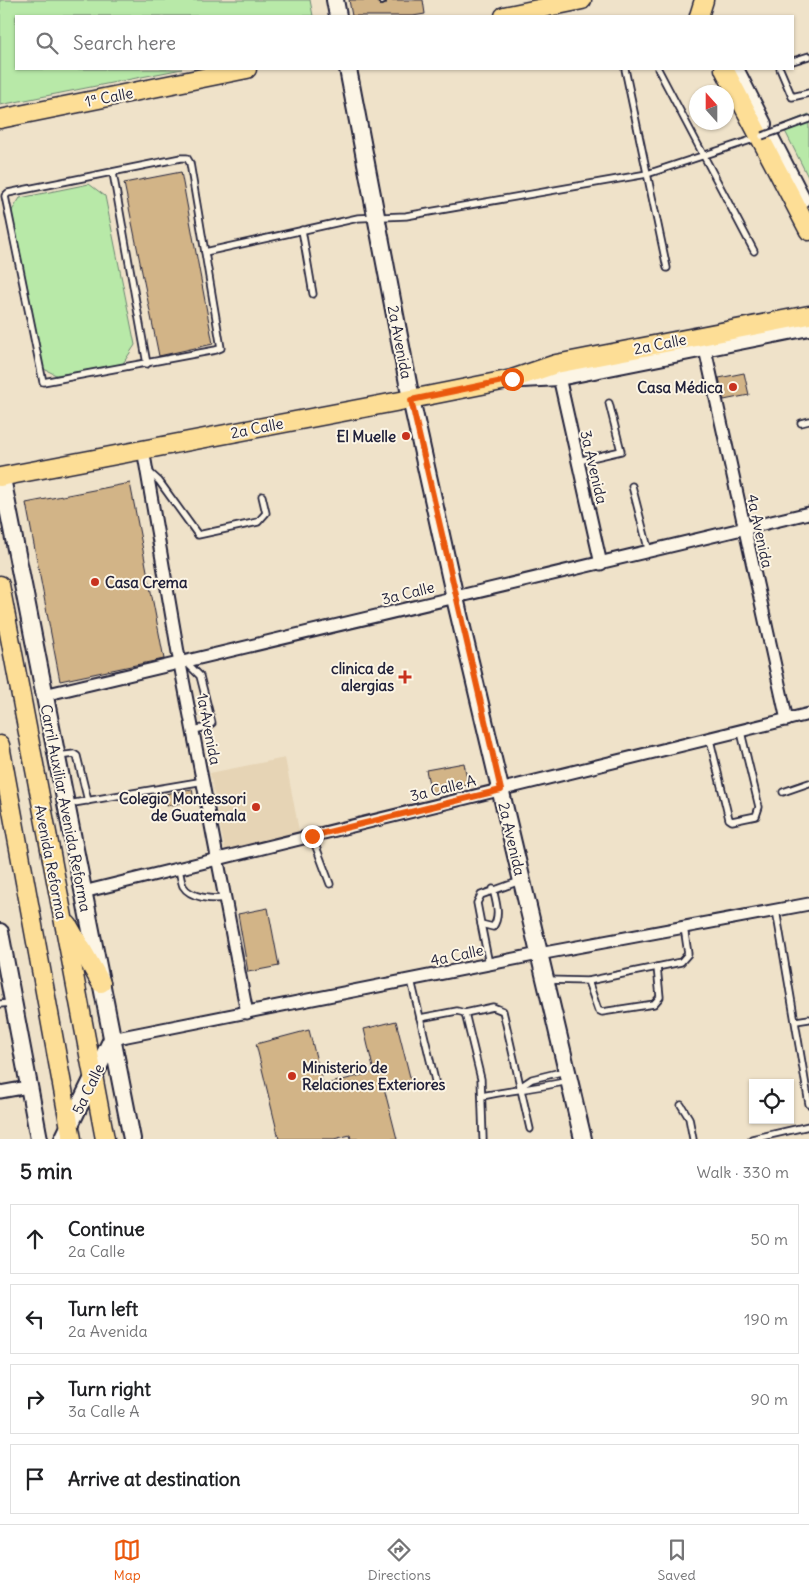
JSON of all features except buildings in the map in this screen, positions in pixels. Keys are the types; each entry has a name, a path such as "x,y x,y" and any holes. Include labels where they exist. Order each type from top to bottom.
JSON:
{"main road":[{"path":"509,15 582,0"},
{"path":"699,15 704,0"},
{"name":"1ª Calle","path":"0,118 242,70"},
{"path":"725,70 768,133 809,231"},
{"name":"2a Calle","path":"1,478 411,400 512,379 556,364 809,315"},
{"name":"Avenida Reforma","path":"0,585 60,911 105,1139"},
{"name":"Avenida Reforma","path":"0,745 4,796 68,1134"},
{"path":"60,911 101,983"}],"street":[{"path":"335,0 338,15"},
{"name":"2a Avenida","path":"348,70 411,400 455,598 583,1139"},
{"path":"736,70 809,213"},
{"name":"2a Calle","path":"512,379 559,377 809,327"},
{"name":"4a Avenida","path":"705,348 787,720"},
{"name":"3a Avenida","path":"559,377 601,564"},
{"name":"1a Avenida","path":"143,450 247,1014"},
{"name":"Carril Auxiliar Avenida Reforma","path":"1,478 132,1139"},
{"name":"3a Calle","path":"44,695 809,513"},
{"name":"3a Calle A","path":"83,892 710,740 809,714"},
{"name":"4a Calle","path":"112,1039 247,1014 539,954 809,904"},
{"path":"0,932 7,1003 39,1139"},
{"name":"5a Calle","path":"68,1134 112,1039"},
{"path":"0,1092 28,1087"}],"lane":[{"path":"794,61 809,56"},
{"path":"625,70 667,268"},
{"path":"659,70 754,251"},
{"path":"780,70 792,97 809,93"},
{"path":"205,252 358,218 406,216 647,174 809,119"},
{"path":"187,158 190,163 205,252 221,348 146,364 43,382 4,196 8,193 187,158"},
{"path":"113,173 146,364"},
{"path":"302,230 313,294"},
{"path":"578,462 621,451 609,403"},
{"path":"801,423 809,421"},
{"path":"146,470 159,481 198,534 258,522 266,513 262,496"},
{"path":"632,486 649,552"},
{"path":"183,663 200,676 212,723 207,727 194,730"},
{"path":"710,740 729,819 732,821 756,816 759,807 741,732"},
{"path":"56,757 74,754 77,756 88,800"},
{"path":"66,805 204,781"},
{"path":"783,792 809,783"},
{"path":"312,836 330,884"},
{"path":"179,869 183,886 192,894 214,900 226,898"},
{"path":"489,964 477,902 481,894 522,880"},
{"path":"481,924 493,927 497,922 498,914 493,889"},
{"path":"776,910 809,1104"},
{"path":"545,980 588,981 657,967 685,959 688,954 684,927"},
{"path":"588,981 598,1010 608,1013 658,1001 660,997 657,967"},
{"path":"412,980 436,1085"},
{"path":"420,1018 457,1011 465,1013 493,1007 503,1011 530,1129"},
{"path":"465,1013 481,1079 483,1139"},
{"path":"796,1021 809,1019"},
{"path":"520,1088 532,1079 568,1075"},
{"path":"482,1096 520,1088 534,1089 568,1075"},
{"path":"681,1105 689,1118 693,1139"},
{"path":"752,1139 809,1126"}],"shaded area":[{"name":"Colegio Montessori de Guatemala","path":"285,758 301,841 226,856 210,773"}],"green space":[{"path":"0,0 310,0 313,15 15,15 15,70 177,70 0,105"},
{"path":"809,114 809,179 782,125"},
{"path":"89,184 105,196 135,345 122,365 56,375 40,367 11,212 20,198"}],"place":[{"name":"Casa Médica","path":"733,387"},
{"name":"El Muelle","path":"406,436"},
{"name":"Casa Crema","path":"95,582"},
{"name":"clinica de alergias","path":"405,677"},
{"name":"Colegio Montessori de Guatemala","path":"256,807"},
{"name":"Ministerio de Relaciones Exteriores","path":"292,1076"}],"route":[{"path":"312,836 501,790 455,598 411,400 512,379"}]}
